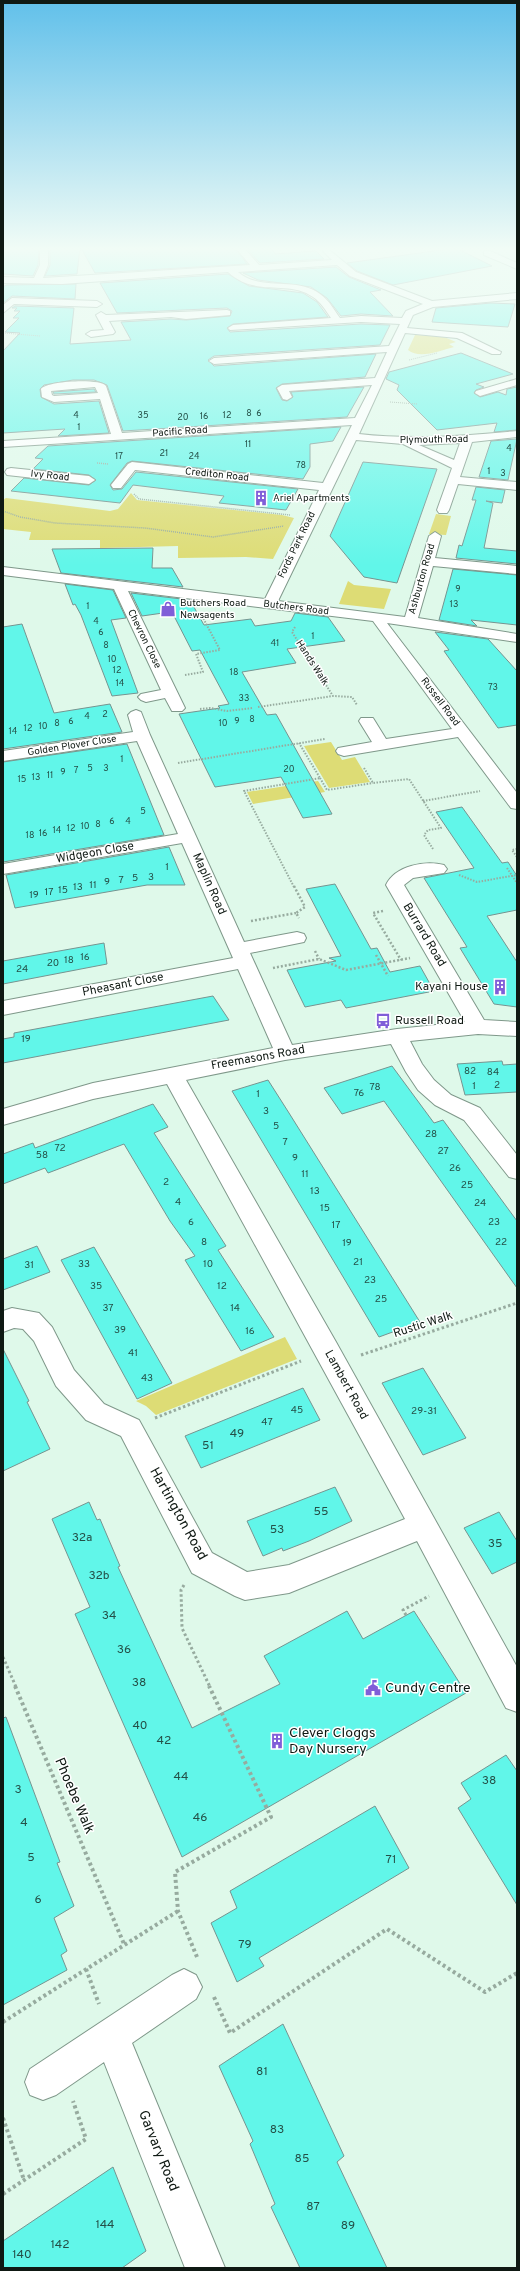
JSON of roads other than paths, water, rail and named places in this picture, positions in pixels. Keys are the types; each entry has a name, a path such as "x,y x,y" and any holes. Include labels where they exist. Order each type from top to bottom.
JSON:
{"street":[{"path":"214,361 319,354"},
{"name":"Fords Park Road","path":"269,604 391,354"},
{"path":"287,397 282,388 379,380"},
{"path":"485,395 517,382"},
{"path":"103,396 117,436"},
{"name":"Pacific Road","path":"3,444 26,450 117,436 358,421"},
{"name":"Plymouth Road","path":"351,436 401,441 467,440 517,434"},
{"path":"443,510 467,440"},
{"path":"401,441 458,466"},
{"name":"Ivy Road","path":"3,481 26,450"},
{"name":"Crediton Road","path":"117,485 132,466 326,487"},
{"name":"Ivy Road","path":"11,472 89,480"},
{"path":"453,480 517,486"},
{"name":"Ashburton Road","path":"410,622 426,561 435,536"},
{"path":"426,561 517,570"},
{"name":"Butchers Road","path":"3,572 381,618 517,638"},
{"name":"Chevron Close","path":"119,586 177,708"},
{"name":"Russell Road","path":"381,618 380,623 517,804"},
{"path":"146,697 170,693"},
{"name":"Maplin Road","path":"136,715 142,735 285,1053"},
{"path":"367,721 382,745"},
{"path":"348,750 462,732"},
{"name":"Golden Plover Close","path":"3,756 142,735"},
{"name":"Widgeon Close","path":"3,869 188,837"},
{"name":"Burrard Road","path":"442,865 402,876 397,879 395,886 466,1003 478,1027"},
{"name":"Pheasant Close","path":"3,1008 244,961 303,934"},
{"name":"Freemasons Road","path":"3,1118 93,1091 172,1074 285,1053 397,1036 478,1027 517,1029"},
{"path":"397,1036 413,1067 426,1085 443,1100 472,1114 515,1165"},
{"name":"Lambert Road","path":"172,1074 331,1357 517,1697"},
{"name":"Hartington Road","path":"3,1322 12,1318 30,1320 43,1334 65,1378 95,1412 130,1428 202,1563 246,1586 288,1579 423,1525"},
{"path":"43,2082 111,2035 194,1981"},
{"name":"Garvary Road","path":"111,2035 205,2268"}],"place":[{"name":"Ariel Apartments","path":"261,498"},
{"name":"Butchers Road Newsagents","path":"168,609"},
{"name":"Kayani House","path":"500,987"},
{"name":"Russell Road","path":"383,1021"},
{"name":"Cundy Centre","path":"373,1688"},
{"name":"Clever Cloggs Day Nursery","path":"277,1741"}]}
